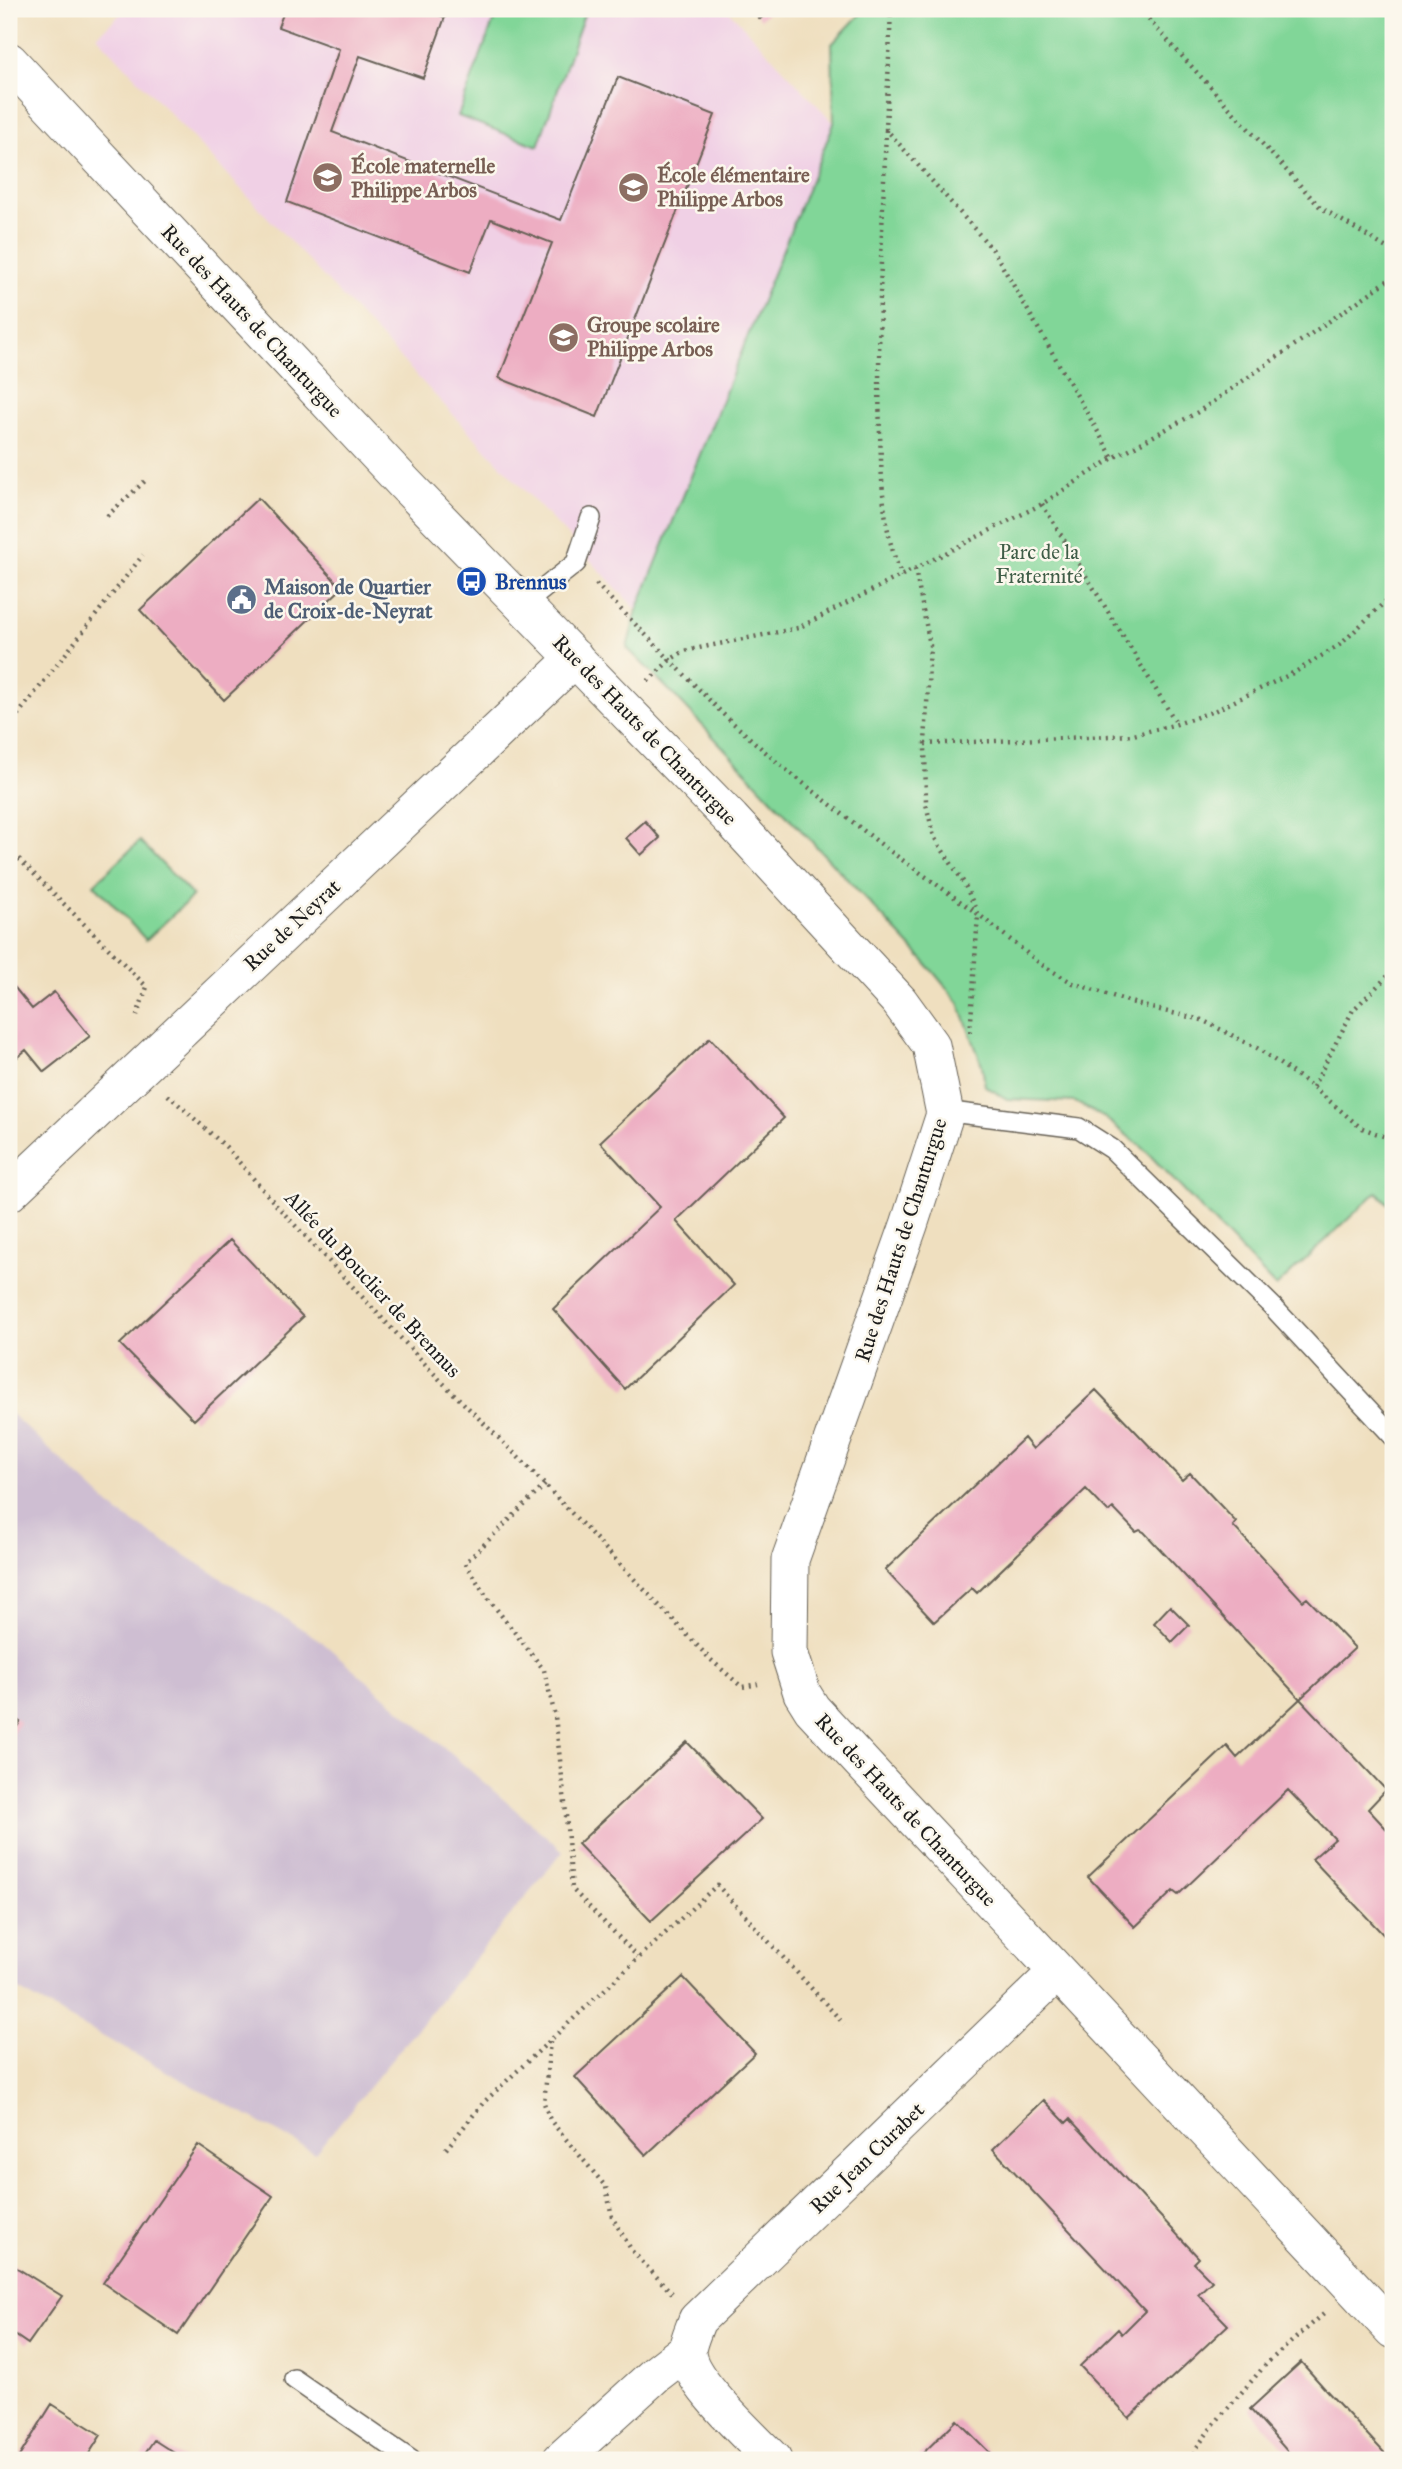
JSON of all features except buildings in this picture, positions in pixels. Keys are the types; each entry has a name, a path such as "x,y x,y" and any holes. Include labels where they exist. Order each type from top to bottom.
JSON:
{"street":[{"name":"Rue des Hauts de Chanturgue","path":"9,61 308,382 731,819 899,1001 931,1045 943,1100 909,1225 790,1560 789,1652 802,1693 812,1709 1393,2330"},
{"name":"Rue de Neyrat","path":"9,1194 575,658"},
{"name":"Rue Jean Curabet","path":"561,2460 656,2374 1057,1972"},
{"path":"692,2335 690,2365 701,2384 773,2460"}],"lane":[{"path":"523,606 576,563 590,518"},
{"path":"943,1100 959,1113 1079,1128 1112,1149 1272,1306 1393,1436"},
{"path":"294,2379 411,2460"}],"path":[{"path":"891,9 879,321 879,392 883,502 894,560 902,576"},
{"path":"1139,9 1320,207 1393,252"},
{"path":"886,129 993,250 1113,458"},
{"path":"611,694 645,683 684,651 798,628 1042,504 1113,458 1198,412 1393,277"},
{"path":"107,516 145,481"},
{"path":"1042,504 1177,724"},
{"path":"9,726 143,555"},
{"path":"576,563 724,715 779,764 1042,965 1073,983 1143,1006 1202,1020 1257,1048 1313,1087 1360,1127 1393,1140"},
{"path":"915,569 930,645 925,744 926,804 934,837 964,883 978,914 969,1054 943,1100"},
{"path":"925,744 1133,735 1177,724 1214,711 1297,671 1341,644 1393,594"},
{"name":"Allée du Bouclier de Brennus","path":"9,849 147,987 125,1048 175,1102 226,1146 277,1206 441,1381 545,1485 709,1659 742,1687 796,1675"},
{"path":"1313,1087 1353,1010 1393,971"},
{"path":"545,1485 465,1563 487,1597 544,1670 555,1716 572,1889 638,1957"},
{"path":"446,2149 484,2102 717,1885 844,2025"},
{"path":"550,2040 544,2104 550,2120 606,2187 612,2217 632,2251 692,2335"},
{"path":"1192,2460 1197,2447 1214,2424 1268,2362 1352,2287"}],"shaded area":[{"name":"Groupe scolaire Philippe Arbos","path":"126,9 727,9 834,123 637,610 97,36"},
{"path":"9,1412 117,1512 321,1641 563,1851 315,2153 9,1985"}],"green space":[{"path":"498,9 586,9 538,146 458,116"},
{"name":"Parc de la Fraternité","path":"865,9 1393,9 1393,1209 1377,1192 1276,1287 1143,1148 1105,1118 1075,1102 1007,1099 985,1086 982,1065 959,1003 925,962 627,648 637,610 834,123 832,44"},
{"path":"140,841 193,896 146,940 94,884"}],"place":[{"name":"École maternelle Philippe Arbos","path":"328,178"},
{"name":"École élémentaire Philippe Arbos","path":"634,187"},
{"name":"Groupe scolaire Philippe Arbos","path":"564,337"},
{"name":"Brennus","path":"472,582"},
{"name":"Maison de Quartier de Croix-de-Neyrat","path":"241,599"}]}
